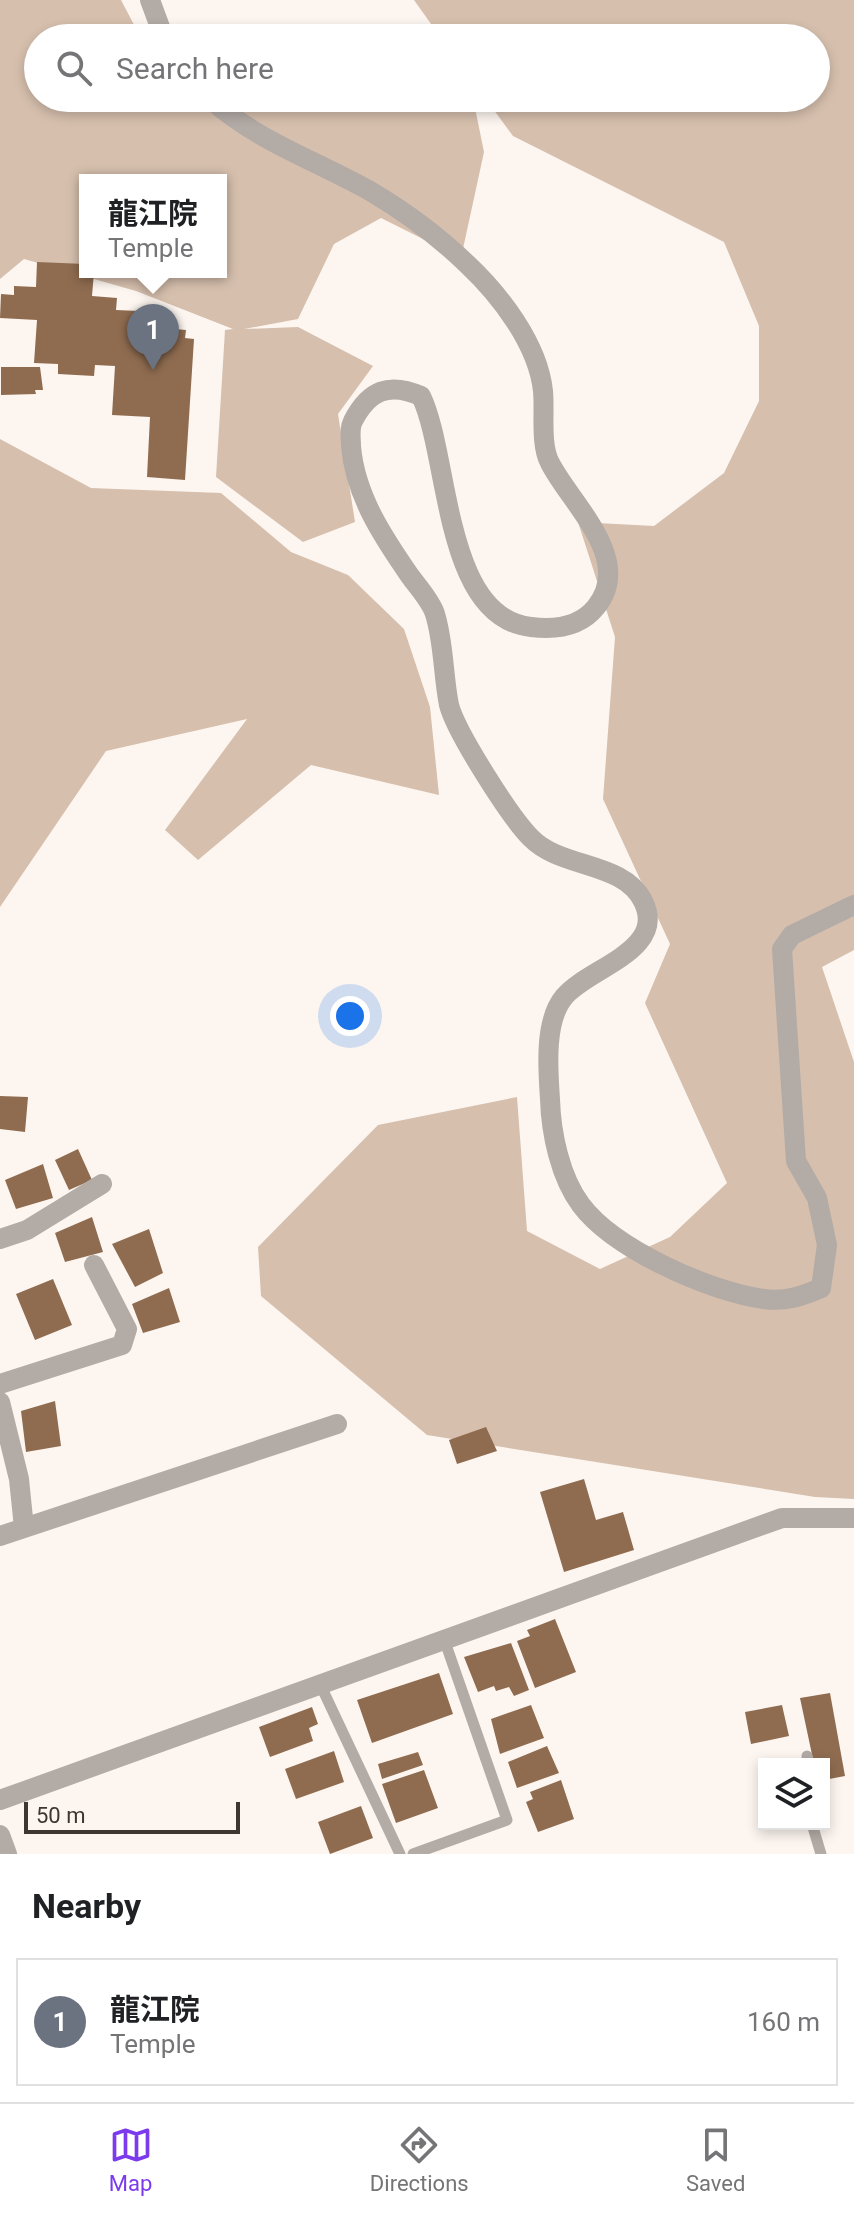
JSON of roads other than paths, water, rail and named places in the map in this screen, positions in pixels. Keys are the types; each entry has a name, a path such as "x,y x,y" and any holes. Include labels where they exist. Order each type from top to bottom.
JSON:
{"street":[{"path":"150,0 159,24"},
{"path":"225,112 240,125 370,192 468,264 512,316 532,354 542,386 548,461 604,549 607,575 604,598 587,619 552,630 520,626 491,608 468,573 450,518 433,420 421,396 403,388 378,389 361,405 350,427 353,466 376,525 435,611 450,708 483,769 530,837 540,846 550,854 631,884 644,903 646,928 635,949 585,978 563,998 551,1027 550,1101 559,1158 580,1204 620,1242 678,1273 764,1299 798,1298 821,1288 827,1245 817,1198 796,1161 782,949 792,935 854,905"},
{"path":"0,1239 27,1230 102,1184"},
{"path":"0,1384 122,1345 127,1329 94,1265"},
{"path":"0,1402 19,1479 24,1528"},
{"path":"0,1536 337,1424"},
{"path":"0,1800 782,1518 854,1518"},
{"path":"0,1835 7,1854"}],"lane":[{"path":"413,1854 507,1820 444,1639"},
{"path":"320,1684 400,1854"},
{"path":"814,1830 821,1854"}],"place":[{"name":"龍江院","path":"153,370"}]}
